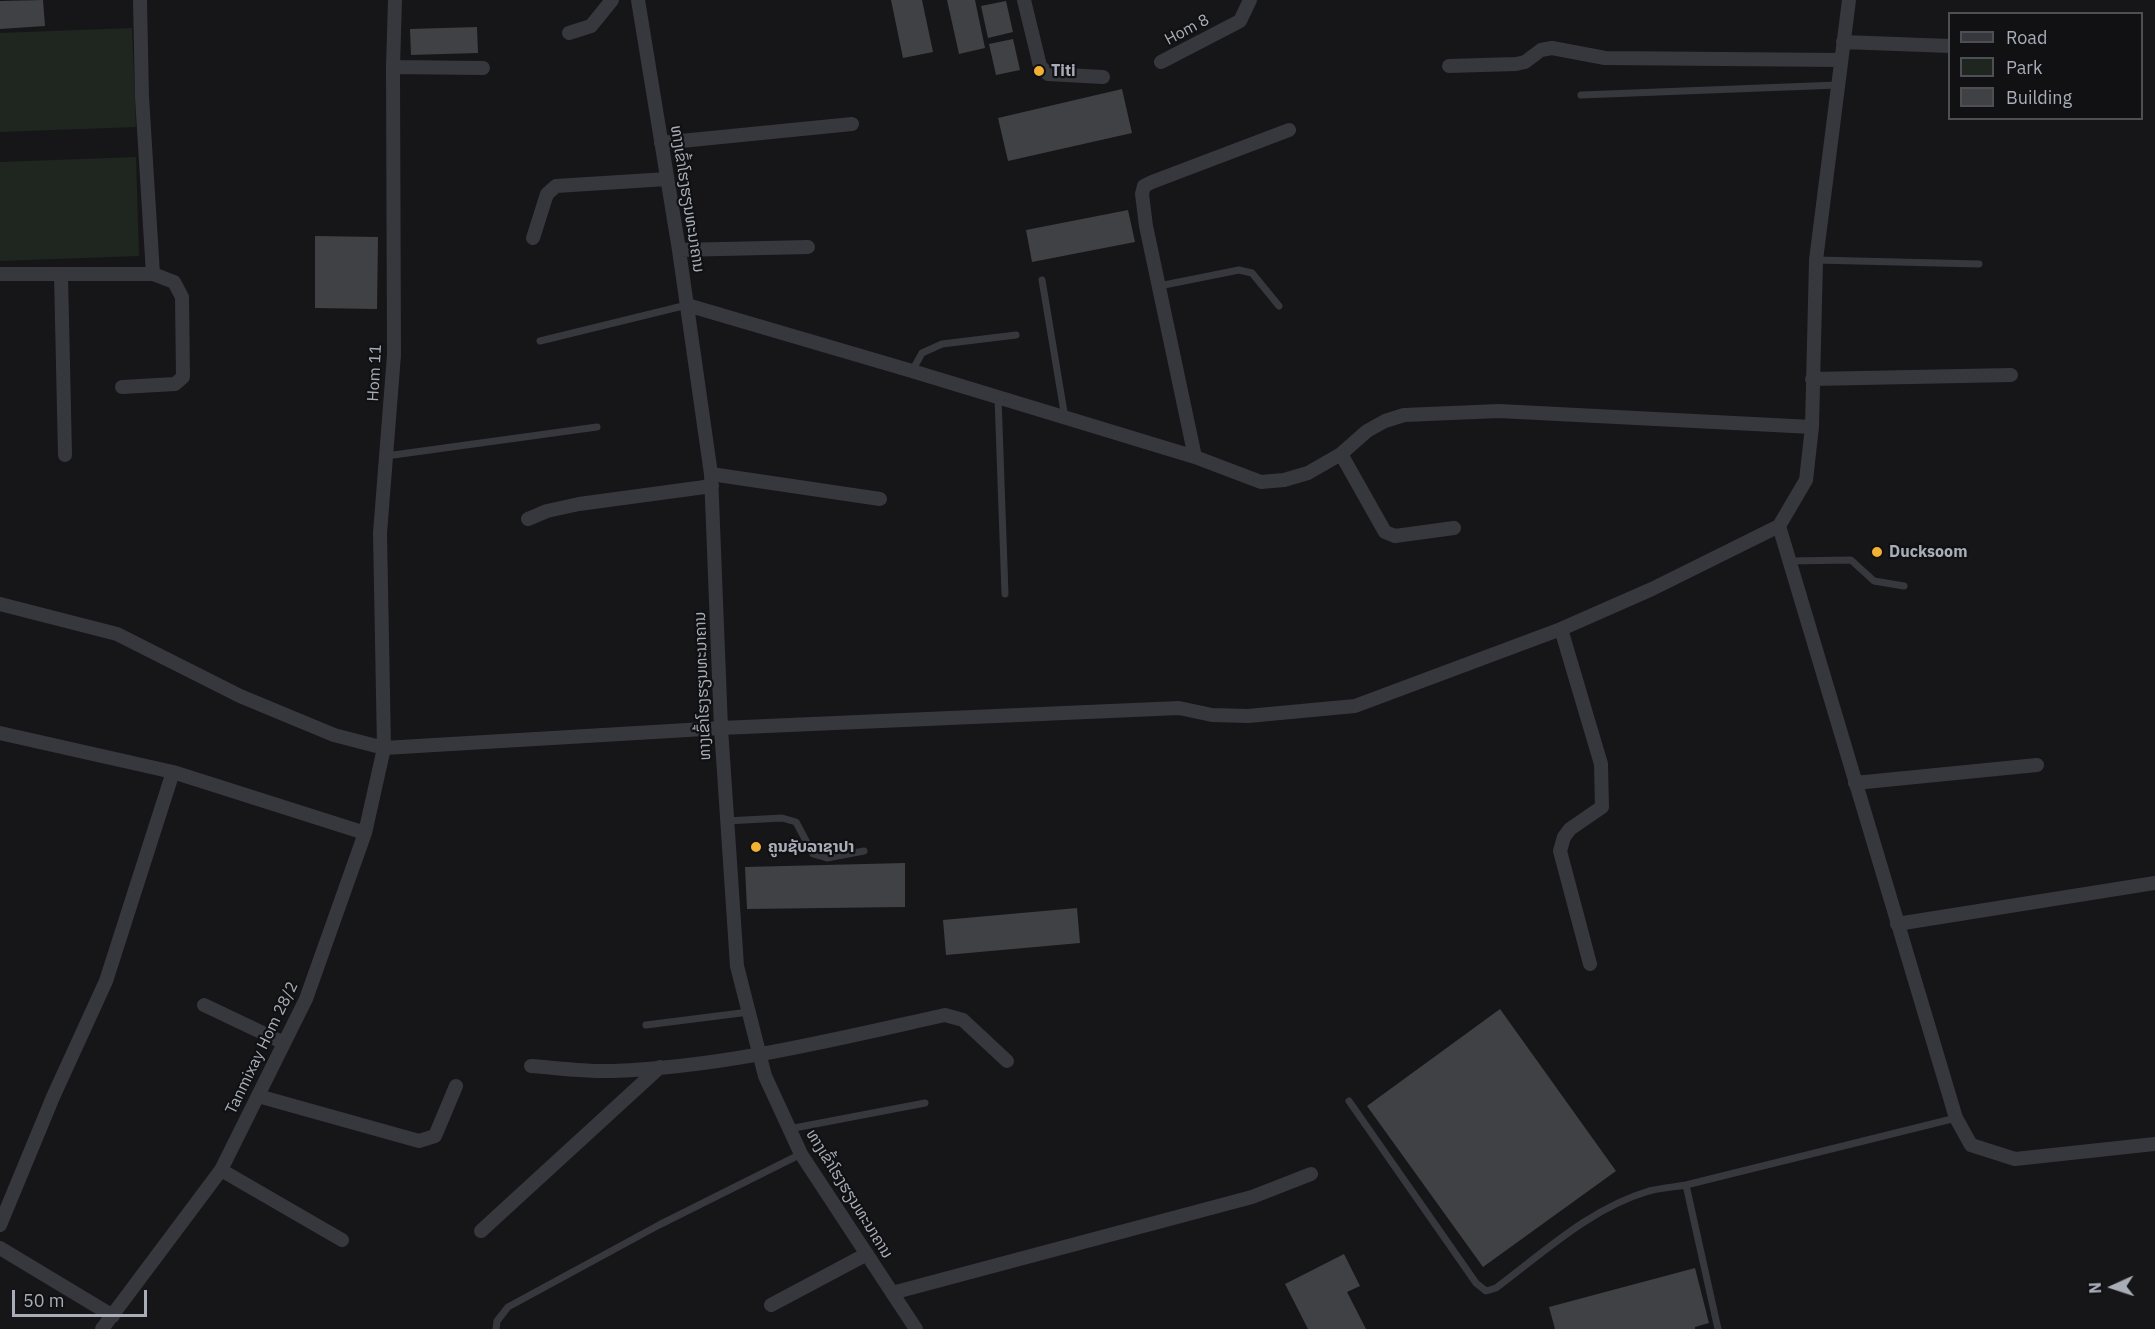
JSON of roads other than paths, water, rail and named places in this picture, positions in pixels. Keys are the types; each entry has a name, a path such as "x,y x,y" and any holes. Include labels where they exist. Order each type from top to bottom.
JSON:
{"street":[{"path":"140,0 142,97 153,274"},
{"name":"Hom 11","path":"384,748 380,533 394,355 393,67 395,0"},
{"path":"568,33 591,26 612,0"},
{"name":"ທາງເຂົ້າໂຮງຮຽນທະນາຄານ","path":"638,0 679,250 711,480 721,728 737,966 765,1076 801,1154 916,1329"},
{"path":"1024,0 1040,66 1048,74 1103,77"},
{"name":"Hom 8","path":"1161,62 1240,21 1250,0"},
{"path":"0,604 117,634 240,696 334,735 384,748 721,728 1179,708 1212,715 1248,716 1355,706 1561,629 1652,589 1779,526 1806,480 1812,427 1816,260 1849,0"},
{"path":"1843,42 1948,46"},
{"path":"1449,66 1516,64 1525,62 1541,50 1552,48 1605,58 1841,60"},
{"path":"393,67 483,68"},
{"path":"661,143 852,124"},
{"path":"1195,458 1159,286 1142,194 1144,186 1289,130"},
{"path":"532,238 548,194 556,186 667,179"},
{"path":"679,250 808,247"},
{"path":"0,274 153,274 174,282 182,297 183,377 175,384 122,387"},
{"path":"61,275 65,455"},
{"path":"687,305 998,397 1195,458 1261,482 1284,480 1308,473 1341,454 1367,431 1385,421 1404,415 1499,411 1812,427"},
{"path":"1812,379 2011,375"},
{"path":"1341,454 1385,532 1395,536 1454,528"},
{"path":"528,519 547,511 579,504 711,480 880,499"},
{"path":"1779,526 1956,1118 1971,1145 2015,1159 2155,1144"},
{"path":"1561,629 1601,764 1602,807 1570,829 1564,837 1560,851 1590,964"},
{"path":"0,733 173,772 365,833"},
{"name":"Tanmixay Hom 28/2","path":"102,1329 221,1170 306,999 365,833 384,748"},
{"path":"1855,783 2037,765"},
{"path":"0,1225 53,1096 106,981 173,772"},
{"path":"1898,924 2155,882"},
{"path":"204,1005 284,1043"},
{"path":"531,1066 611,1072 760,1055 945,1015 963,1020 1007,1061"},
{"path":"481,1231 660,1067"},
{"path":"258,1096 419,1141 435,1136 456,1086"},
{"path":"221,1170 342,1240"},
{"path":"892,1293 1252,1197 1311,1174"},
{"path":"0,1248 112,1316"},
{"path":"771,1305 867,1254"}],"lane":[{"path":"1581,94 1838,85"},
{"path":"1816,260 1979,264"},
{"path":"1159,286 1239,270 1252,273 1279,306"},
{"path":"1041,280 1065,418"},
{"path":"540,341 687,305"},
{"path":"912,371 922,353 942,344 1016,335"},
{"path":"998,397 1005,594"},
{"path":"386,456 597,427"},
{"path":"1789,561 1851,560 1874,581 1904,586"},
{"path":"726,821 782,818 796,822 813,854 827,858 864,851"},
{"path":"646,1025 749,1012"},
{"path":"1349,1101 1476,1283 1486,1291 1496,1288 1592,1217 1621,1202 1651,1191 1686,1185 1956,1118"},
{"path":"789,1129 925,1103"},
{"path":"496,1329 497,1321 508,1306 659,1225 801,1154"},
{"path":"1686,1185 1718,1329"}],"place":[{"name":"Titi","path":"1039,71"},
{"name":"Ducksoom","path":"1877,552"},
{"name":"ຄູນຊັບລາຊາປາ","path":"756,847"}]}
